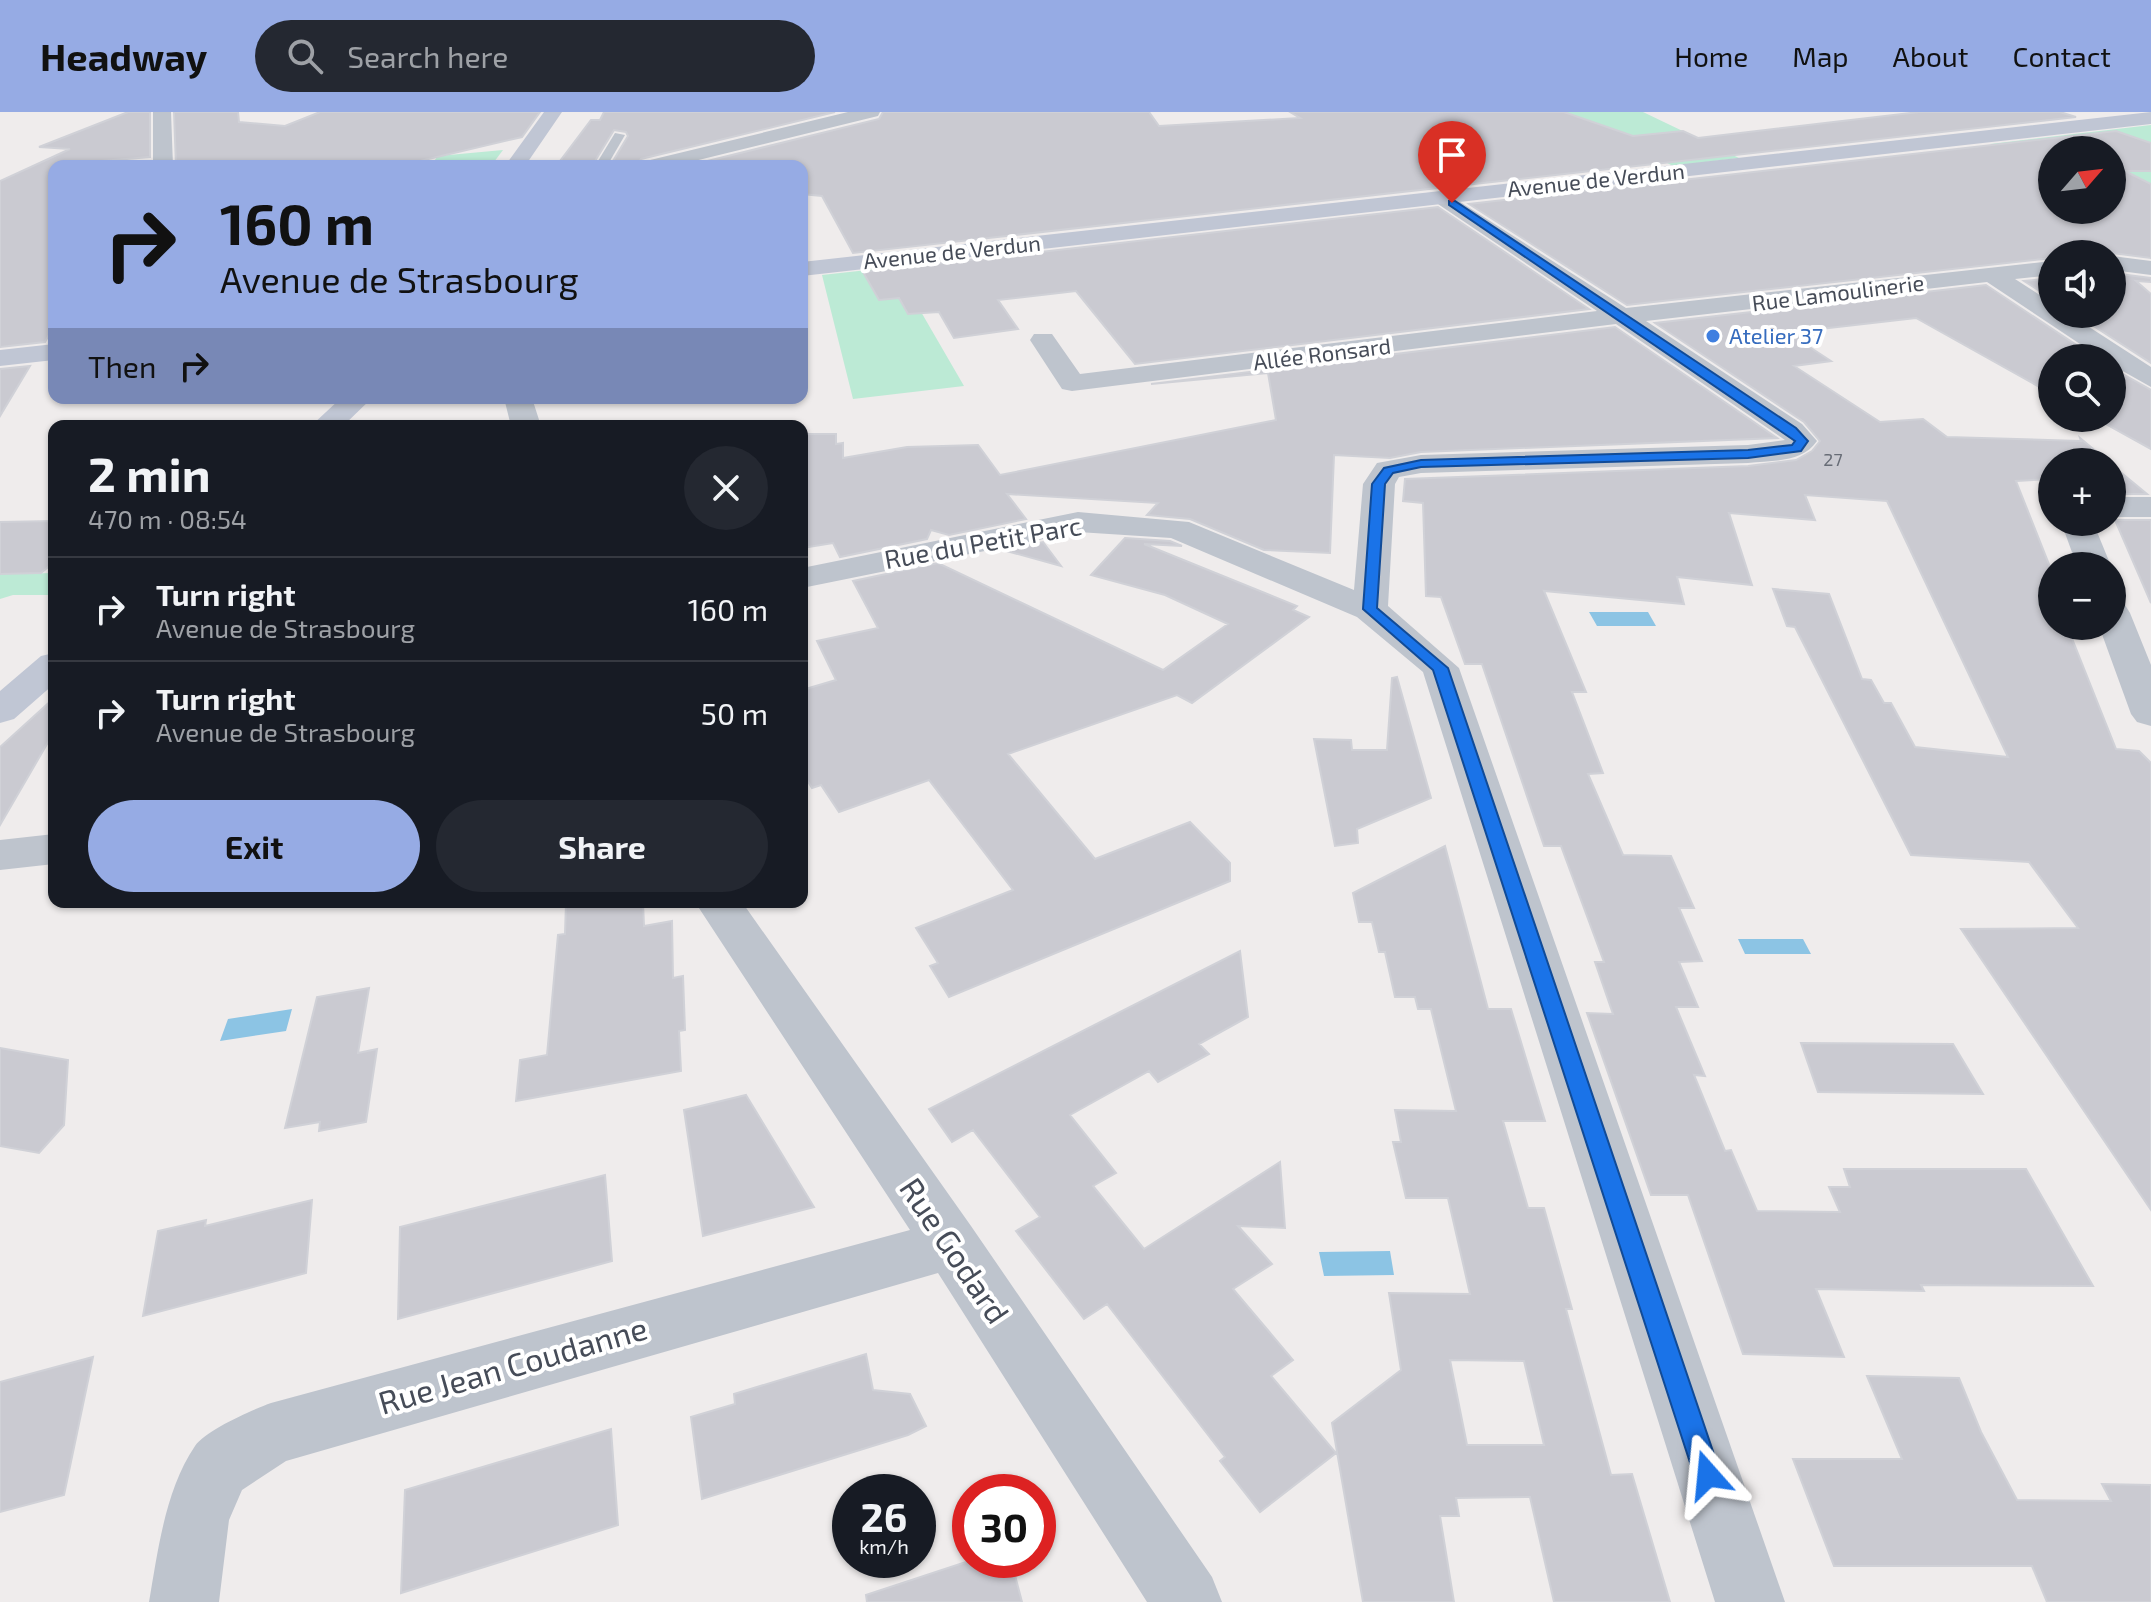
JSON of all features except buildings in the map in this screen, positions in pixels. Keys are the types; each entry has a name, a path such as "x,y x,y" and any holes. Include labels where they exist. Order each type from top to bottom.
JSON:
{"street":[{"path":"162,112 163,160"},
{"path":"519,160 553,112"},
{"path":"674,160 871,112"},
{"name":"Avenue de Verdun","path":"808,268 2150,114"},
{"path":"1370,609 1379,484 1388,470 1421,464 1748,454 1796,448 1802,441 1792,430 1443,197"},
{"path":"2126,260 2151,257"},
{"path":"2126,264 2151,268"},
{"name":"Rue Lamoulinerie","path":"1624,317 2038,270"},
{"path":"1992,275 2151,379"},
{"name":"Allée Ronsard","path":"1043,340 1072,383 1624,317"},
{"path":"0,358 48,353"},
{"path":"333,420 351,404"},
{"path":"2126,507 2151,507"},
{"name":"Rue du Petit Parc","path":"808,577 1078,522 1177,529 1370,609 1440,668 1750,1602"},
{"path":"2122,640 2151,714"},
{"path":"0,711 48,669"},
{"path":"0,855 48,850"},
{"name":"Rue Godard","path":"722,908 951,1244 1187,1602"},
{"name":"Rue Jean Coudanne","path":"184,1602 196,1520 219,1467 271,1434 951,1244"}],"lane":[{"path":"604,160 619,135"}],"green space":[{"path":"1544,112 1643,112 1739,158 1673,166 1587,122"},
{"path":"2151,125 2151,192 2126,193 2126,136 2058,136"},
{"path":"2038,138 2038,162 1990,144"},
{"path":"503,150 496,160 435,160 438,156"},
{"path":"895,267 964,386 853,399 822,275"},
{"path":"48,573 48,595 13,595 0,599 0,574"}],"water":[{"path":"1589,612 1648,612 1656,626 1597,626"},
{"path":"1738,939 1803,939 1811,954 1745,954"},
{"path":"292,1009 286,1031 220,1041 228,1019"},
{"path":"1390,1251 1394,1275 1324,1276 1319,1252"}],"place":[{"name":"Atelier 37","path":"1713,336"}],"route":[{"path":"1452,203 1792,430 1802,441 1796,448 1748,454 1421,464 1388,470 1379,484 1370,609 1440,668 1708,1475"}]}
